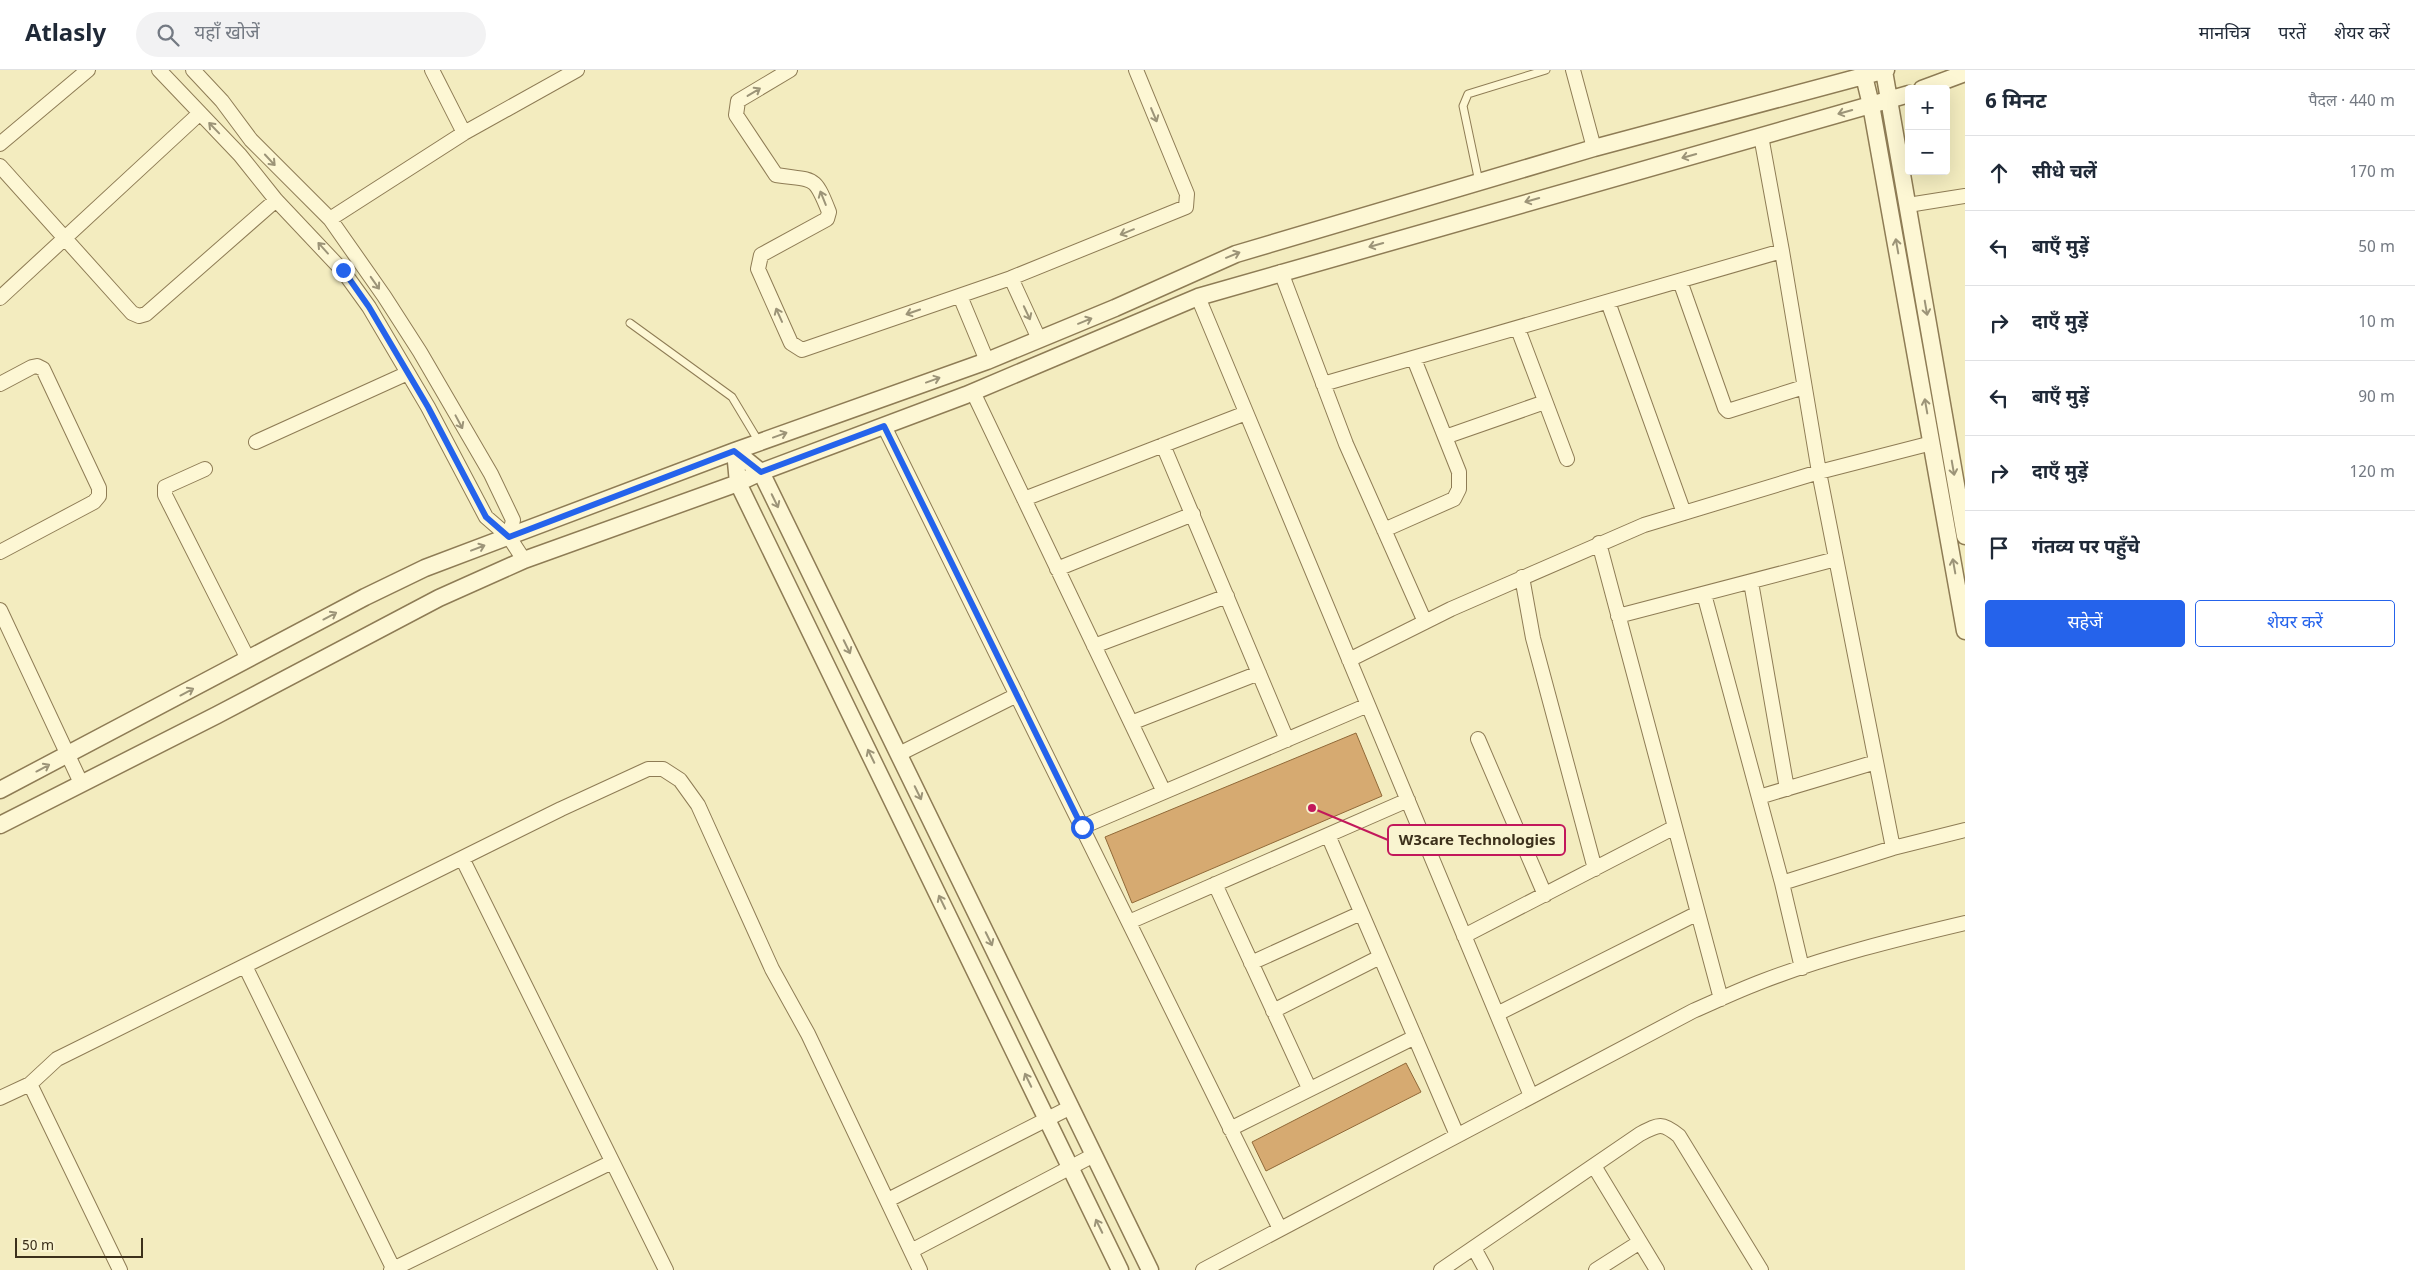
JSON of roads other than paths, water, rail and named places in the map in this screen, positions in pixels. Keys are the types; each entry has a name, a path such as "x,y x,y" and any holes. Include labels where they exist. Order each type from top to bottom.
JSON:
{"street":[{"path":"0,144 88,70"},
{"path":"159,70 240,155 276,200 343,270 369,307 428,407 486,517 509,537 524,560"},
{"path":"193,70 222,101 251,140 330,219 402,324 491,474 513,520 509,537"},
{"path":"432,70 464,133"},
{"path":"330,219 464,133 577,70"},
{"path":"790,70 738,101 736,115 776,175 811,180 818,184 829,212 827,219 761,255 758,262 758,269 791,343 802,350 1011,278 1186,206 1187,194 1136,70"},
{"path":"1573,70 1594,148"},
{"path":"0,790 248,659 426,568 734,451 987,361 1236,254 1594,148 1885,70 1965,536"},
{"path":"1933,85 1965,73"},
{"path":"1864,76 1871,105 1965,631"},
{"path":"0,825 218,715 439,598 524,560 738,483 761,472 972,392 1198,297 1905,95"},
{"path":"0,298 200,113"},
{"path":"1761,136 1819,472 1892,848"},
{"path":"0,166 132,313 140,316 146,314 276,200"},
{"path":"1908,205 1965,196"},
{"path":"1323,384 1782,251"},
{"path":"1281,272 1346,444 1425,622"},
{"path":"1011,278 1039,339"},
{"path":"1680,282 1725,408 1728,411 1804,387"},
{"path":"960,296 987,361"},
{"path":"1198,297 1531,1096"},
{"path":"1608,302 1684,513"},
{"path":"1518,328 1567,459"},
{"path":"1384,530 1454,499 1459,489 1459,472 1414,359"},
{"path":"0,384 32,367 36,366 43,369 99,488 99,496 94,502 0,552"},
{"path":"256,442 408,374"},
{"path":"972,392 1164,792"},
{"path":"1446,437 1546,402"},
{"path":"1024,499 1246,413"},
{"path":"884,426 1280,1229"},
{"path":"1349,660 1522,577 1644,525 1819,472 1932,443"},
{"path":"1164,445 1287,740"},
{"path":"734,451 761,472 1150,1270"},
{"path":"734,451 738,483 1120,1270"},
{"path":"205,469 165,487 164,495 248,659"},
{"path":"1057,569 1192,514"},
{"path":"1599,544 1721,999"},
{"path":"1618,616 1836,559"},
{"path":"1522,577 1533,638 1596,868"},
{"path":"1751,582 1787,789"},
{"path":"1704,594 1782,883 1802,968"},
{"path":"1094,646 1227,596"},
{"path":"0,610 81,783"},
{"path":"1131,723 1259,674"},
{"path":"898,754 1017,696"},
{"path":"1082,827 1368,705"},
{"path":"1478,739 1545,894"},
{"path":"1759,797 1876,762"},
{"path":"0,1098 30,1084 57,1059 462,858 648,769 663,769 680,780 698,805 772,969 808,1034 920,1270"},
{"path":"1129,922 1408,800"},
{"path":"1464,936 1675,828"},
{"path":"1782,883 1892,848 1965,830"},
{"path":"1328,835 1457,1135"},
{"path":"462,858 666,1270"},
{"path":"1215,884 1309,1088"},
{"path":"1497,1014 1698,913"},
{"path":"1251,963 1361,914"},
{"path":"1203,1270 1693,1010 1764,980 1883,942 1965,924"},
{"path":"1273,1010 1380,957"},
{"path":"245,966 393,1270 612,1162"},
{"path":"1230,1129 1309,1088 1415,1037"},
{"path":"30,1084 120,1270"},
{"path":"888,1200 1071,1107"},
{"path":"1441,1270 1640,1134 1656,1126 1667,1126 1679,1136 1761,1270"},
{"path":"911,1251 1094,1155"},
{"path":"1594,1166 1657,1270"},
{"path":"1596,1270 1640,1242"},
{"path":"1474,1248 1486,1270"}],"lane":[{"path":"1479,182 1463,106 1464,100 1468,94 1546,70"},
{"path":"630,324 732,397 759,442"}],"place":[{"name":"W3care Technologies","path":"1312,808"}]}
